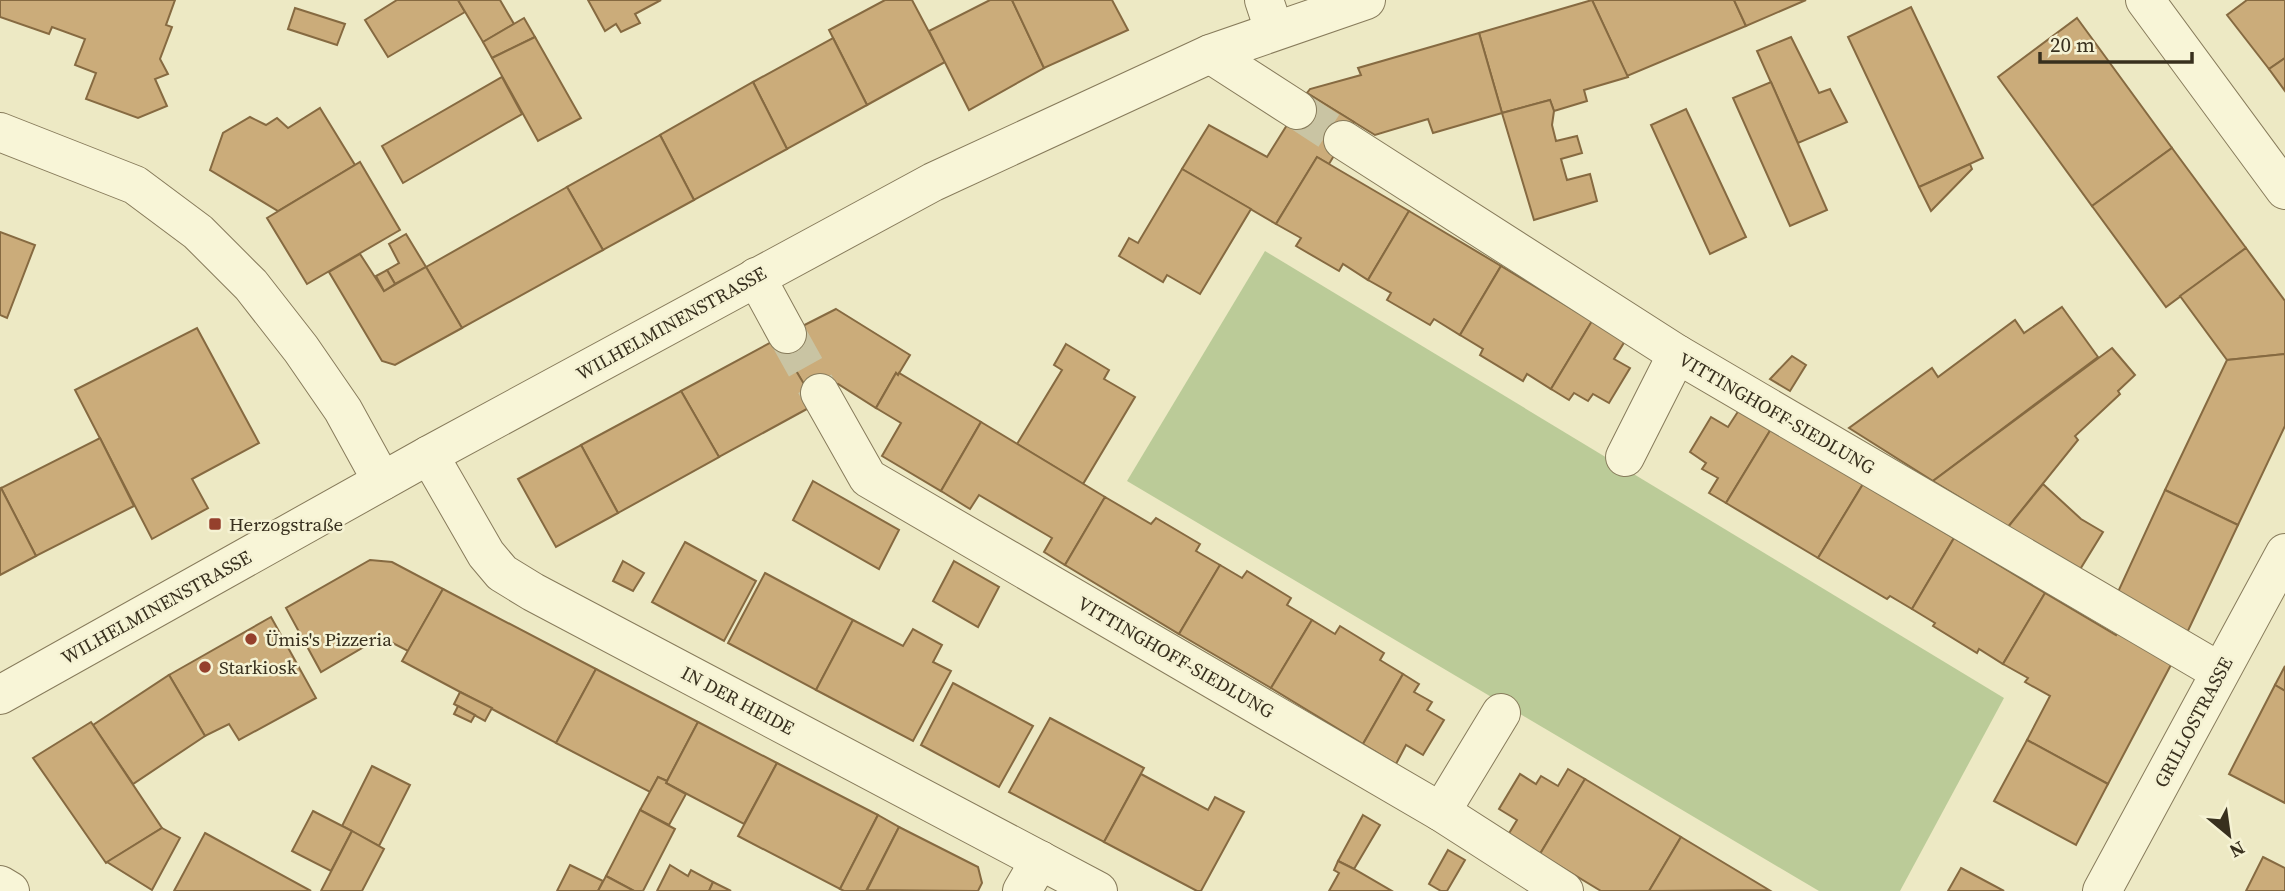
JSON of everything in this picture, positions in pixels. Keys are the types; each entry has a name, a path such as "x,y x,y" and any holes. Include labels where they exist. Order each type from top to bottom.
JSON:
{"street":[{"name":"WILHELMINENSTRASSE","path":"0,695 429,455 933,182 1210,54 1269,15 1366,0"},
{"path":"2145,0 2285,190"},
{"path":"1210,54 1297,110"},
{"path":"0,132 135,185 198,232 251,285 301,349 344,410 382,481"},
{"name":"VITTINGHOFF-SIEDLUNG","path":"1343,139 1676,354 2220,672"},
{"path":"755,277 787,334"},
{"path":"1625,457 1676,354"},
{"name":"VITTINGHOFF-SIEDLUNG","path":"820,393 868,478 1441,811 1564,891"},
{"name":"IN DER HEIDE","path":"429,455 486,554 502,573 1031,876 1098,891"},
{"name":"GRILLOSTRASSE","path":"2102,891 2285,553"},
{"path":"1441,811 1501,713"},
{"path":"0,886 10,891"}],"green space":[{"path":"1265,251 2004,698 1900,891 1819,891 1127,481"}],"building":[{"path":"0,0 175,0 166,25 172,27 160,59 168,74 155,79 167,106 138,118 86,99 96,73 75,65 85,39 52,27 49,34 0,17"},
{"path":"397,0 458,0 465,12 388,57 365,20"},
{"path":"458,0 500,0 514,24 483,42"},
{"path":"588,0 661,0 635,14 640,23 621,32 616,24 605,31"},
{"path":"885,0 912,0 945,62 867,105 829,30"},
{"path":"990,0 1012,0 1044,68 969,110 929,31"},
{"path":"1012,0 1112,0 1128,30 1044,68"},
{"path":"1592,0 1734,0 1746,26 1627,76"},
{"path":"1592,0 1628,77 1584,90 1587,101 1554,111 1550,100 1502,113 1479,33"},
{"path":"1734,0 1806,0 1746,26"},
{"path":"2247,0 2285,0 2285,58 2269,69 2227,15"},
{"path":"1911,7 1983,158 1919,187 1848,37"},
{"path":"295,8 345,24 337,45 288,29"},
{"path":"524,18 535,37 492,58 483,42"},
{"path":"2077,18 2172,148 2092,206 1998,77"},
{"path":"1479,33 1502,113 1433,133 1428,119 1375,135 1307,93 1310,89 1361,75 1358,68"},
{"path":"535,37 581,118 538,141 492,58"},
{"path":"1791,37 1819,93 1830,89 1847,122 1798,143 1757,51"},
{"path":"833,38 867,105 787,149 753,82"},
{"path":"2285,58 2285,91 2269,69"},
{"path":"502,77 522,114 403,183 382,146"},
{"path":"753,82 787,149 694,200 660,135"},
{"path":"1771,82 1827,210 1790,226 1733,98"},
{"path":"1307,93 1354,122 1329,164 1317,157 1276,224 1182,169 1209,125 1267,157"},
{"path":"1550,100 1554,111 1552,125 1556,141 1577,136 1582,153 1561,159 1567,180 1590,174 1597,201 1534,220 1502,113"},
{"path":"320,108 355,165 278,211 210,170 223,133 250,117 266,125 277,118 288,128"},
{"path":"1686,109 1746,237 1710,254 1651,125"},
{"path":"660,135 694,200 603,250 567,187"},
{"path":"2172,148 2246,248 2166,307 2092,206"},
{"path":"1317,157 1409,211 1368,280 1343,264 1339,271 1296,246 1301,238 1276,224"},
{"path":"360,162 400,230 307,284 267,218"},
{"path":"1970,164 1972,169 1931,211 1919,187"},
{"path":"1182,169 1251,209 1200,294 1167,275 1163,282 1119,256 1129,238 1138,243"},
{"path":"567,187 603,250 462,328 426,267"},
{"path":"1409,211 1501,266 1460,335 1434,319 1430,325 1387,300 1391,293 1368,280"},
{"path":"0,232 35,245 7,318 0,315"},
{"path":"406,234 426,267 395,284 387,270 399,263 389,244"},
{"path":"2246,248 2285,301 2285,354 2227,360 2180,296"},
{"path":"360,254 384,291 426,267 462,328 395,365 382,361 329,272"},
{"path":"1501,266 1592,321 1551,389 1527,374 1523,381 1480,355 1483,349 1460,335"},
{"path":"387,270 395,284 384,291 376,276"},
{"path":"2062,307 2098,357 1933,481 1849,428 1932,368 1938,377 2015,320 2024,333"},
{"path":"836,309 910,355 876,408 838,384 812,398 777,339"},
{"path":"1592,321 1625,341 1614,359 1630,368 1609,403 1593,394 1588,401 1574,393 1569,400 1551,389"},
{"path":"197,328 259,443 192,479 208,508 152,539 75,390"},
{"path":"777,339 816,404 719,457 681,391"},
{"path":"1066,344 1109,370 1104,379 1135,397 1083,484 1017,444 1062,370 1054,365"},
{"path":"2112,348 2135,375 2118,391 2120,394 2075,436 2078,440 2008,527 1933,481"},
{"path":"2285,354 2285,426 2238,525 2165,490 2227,360"},
{"path":"1792,356 1806,365 1790,391 1770,379"},
{"path":"896,373 981,422 941,491 882,456 901,423 876,408"},
{"path":"681,391 719,457 618,513 581,445"},
{"path":"1739,410 1771,429 1726,503 1709,493 1718,478 1702,469 1706,463 1690,452 1711,417 1728,427"},
{"path":"981,422 1105,497 1065,565 1044,552 1052,538 979,495 970,509 941,491"},
{"path":"1771,429 1863,484 1818,558 1726,503"},
{"path":"100,438 134,506 36,556 1,488"},
{"path":"581,445 618,513 556,547 518,479"},
{"path":"813,481 899,530 879,569 793,520"},
{"path":"1863,484 1954,538 1912,609 1890,596 1887,599 1818,558"},
{"path":"2043,484 2081,519 2103,532 2079,571 2008,527"},
{"path":"0,489 36,556 0,575"},
{"path":"2165,490 2238,525 2185,637 2117,594"},
{"path":"1105,497 1151,524 1156,518 1200,544 1196,551 1220,565 1179,634 1065,565"},
{"path":"1954,538 2045,593 2003,664 1979,649 1977,653 1933,626 1935,623 1912,609"},
{"path":"685,542 756,581 724,641 652,602"},
{"path":"370,560 392,562 443,589 408,651 381,637 321,672 286,608"},
{"path":"623,561 644,573 633,591 613,581"},
{"path":"954,561 999,587 978,627 933,601"},
{"path":"1220,565 1242,578 1247,571 1291,598 1287,605 1312,620 1271,688 1179,634"},
{"path":"765,573 853,620 816,690 728,643"},
{"path":"443,589 596,669 556,743 402,661"},
{"path":"2045,593 2116,635 2120,628 2173,661 2108,784 2027,740 2050,696 2025,682 2028,678 2003,664"},
{"path":"271,617 316,698 239,740 229,724 205,736 169,675"},
{"path":"853,620 903,646 913,629 942,645 933,662 951,671 913,741 816,690"},
{"path":"1312,620 1335,634 1340,626 1384,653 1380,660 1403,674 1363,744 1271,688"},
{"path":"2285,666 2285,691 2275,685"},
{"path":"596,669 698,722 667,781 658,777 650,792 556,743"},
{"path":"1403,674 1419,684 1414,692 1432,702 1427,710 1444,720 1423,755 1406,745 1396,764 1363,744"},
{"path":"169,675 205,736 133,784 93,725"},
{"path":"953,683 1033,726 999,787 921,745"},
{"path":"2275,685 2285,691 2285,803 2229,774"},
{"path":"460,692 492,708 485,721 454,704"},
{"path":"458,706 475,715 471,722 454,714"},
{"path":"1050,718 1144,768 1104,842 1009,792"},
{"path":"91,722 162,828 106,863 33,758"},
{"path":"698,722 777,763 744,824 666,783"},
{"path":"2027,740 2108,784 2076,845 1994,801"},
{"path":"777,763 878,815 840,889 738,836"},
{"path":"372,766 410,785 379,846 342,826"},
{"path":"1568,769 1585,779 1540,854 1508,835 1517,820 1499,809 1520,774 1536,784 1541,776 1558,786"},
{"path":"1141,774 1208,810 1215,797 1244,812 1201,891 1104,842"},
{"path":"658,777 686,794 669,825 640,810"},
{"path":"1585,779 1681,837 1649,891 1601,891 1540,854"},
{"path":"640,810 675,829 643,891 634,891 606,876"},
{"path":"313,811 352,831 331,871 292,851"},
{"path":"878,815 899,827 866,891 844,891 840,889"},
{"path":"1363,815 1380,825 1354,869 1338,861"},
{"path":"899,827 978,867 982,883 978,891 867,890"},
{"path":"162,828 180,838 152,890 107,862"},
{"path":"352,831 384,849 362,891 321,891"},
{"path":"205,833 311,891 174,891"},
{"path":"1681,837 1769,890 1649,891"},
{"path":"1448,850 1465,860 1447,891 1441,891 1429,884"},
{"path":"2263,857 2285,868 2285,891 2246,891"},
{"path":"1338,861 1392,891 1329,891 1339,873 1334,870"},
{"path":"570,865 603,881 598,891 557,891"},
{"path":"670,865 688,876 691,870 713,882 709,891 657,891"},
{"path":"1961,868 2004,891 1948,891"},
{"path":"606,876 634,891 598,891"},
{"path":"713,882 731,891 709,891"}],"tunnel":[{"path":"1297,110 1343,140"},
{"path":"787,334 820,393"}],"place":[{"name":"Herzogstraße","path":"215,524"},
{"name":"Ümis's Pizzeria","path":"251,639"},
{"name":"Starkiosk","path":"205,667"}]}
